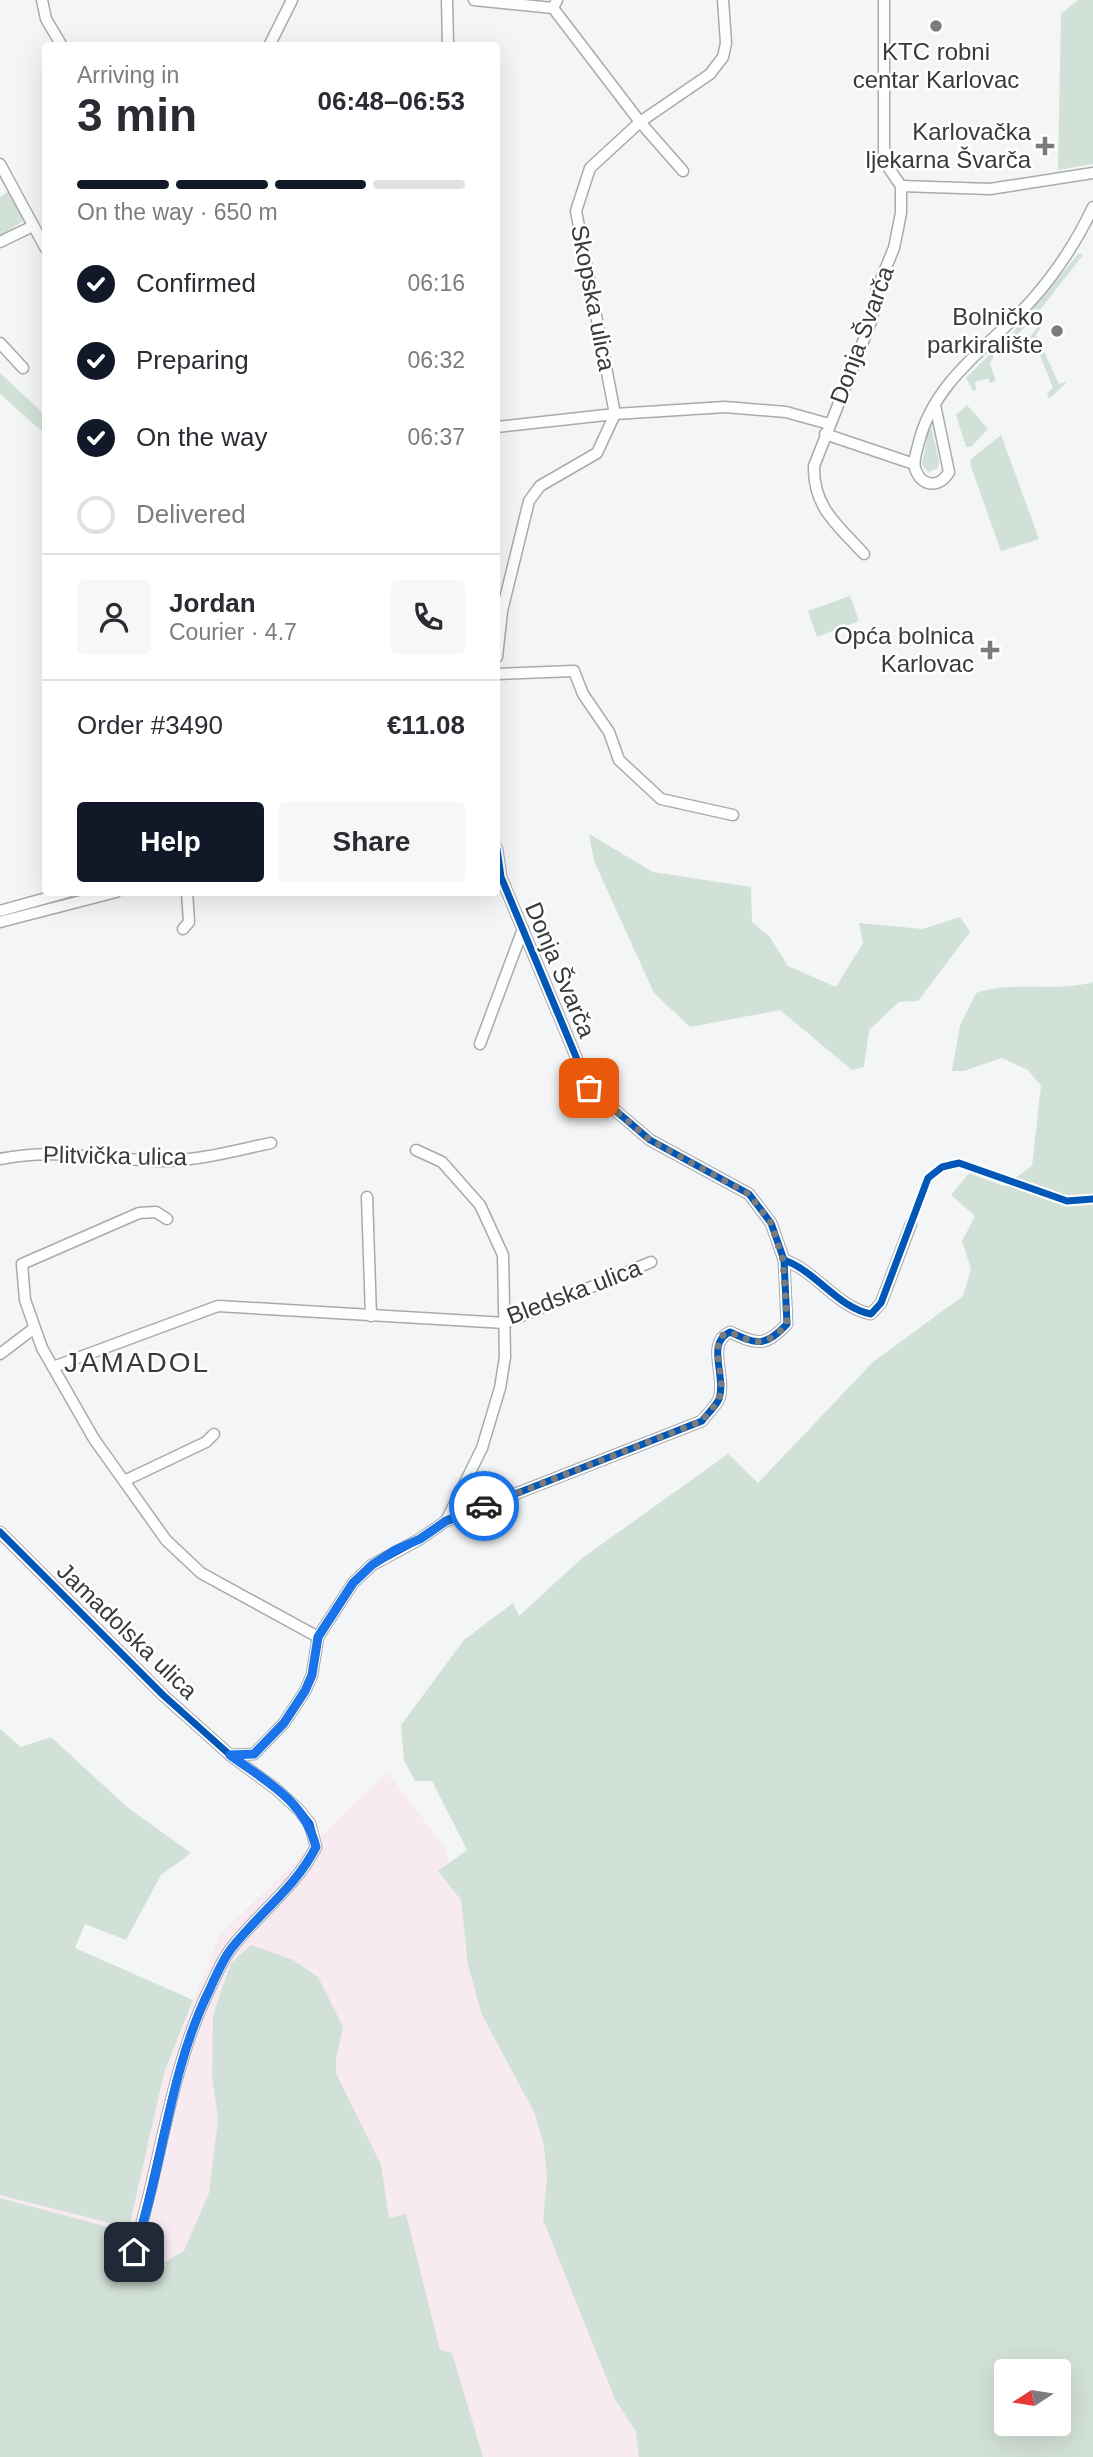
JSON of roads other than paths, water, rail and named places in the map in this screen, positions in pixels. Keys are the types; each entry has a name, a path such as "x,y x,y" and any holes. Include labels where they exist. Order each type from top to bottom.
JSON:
{"street":[{"path":"42,0 46,19 60,42"},
{"path":"271,42 292,0"},
{"path":"447,0 448,42"},
{"path":"474,0 555,4 640,122 683,171"},
{"name":"Skopska ulica","path":"615,414 576,211 590,168 640,122 710,75 723,57 726,43 723,0"},
{"path":"895,0 884,3 884,161 901,186 990,189 1093,173"},
{"path":"0,164 42,242"},
{"name":"Donja Švarča","path":"500,428 615,414 755,408 786,412 827,429 872,319 877,289 894,248 901,213 901,186"},
{"path":"935,405 950,472 944,481 935,484 925,482 918,476 914,464 923,429 935,405 968,361 1032,300 1078,239 1093,207"},
{"path":"0,242 33,226"},
{"path":"0,343 23,368"},
{"path":"500,629 502,611 529,501 540,486 597,453 615,414"},
{"path":"864,554 821,506 813,487 814,466 827,429 914,464"},
{"path":"500,674 574,671 583,694 609,732 619,760 661,799 733,816"},
{"name":"Donja Švarča","path":"446,1521 702,1421 718,1400 722,1381 717,1345 721,1336 730,1332 753,1342 771,1340 787,1324 783,1260 771,1223 749,1194 650,1140 589,1088 500,877"},
{"path":"0,911 54,896"},
{"path":"0,922 101,896"},
{"path":"183,929 189,922 186,898"},
{"path":"480,1044 523,929"},
{"name":"Plitvička ulica","path":"0,1159 43,1153 113,1160 183,1160 271,1143"},
{"path":"230,1755 254,1754 284,1723 312,1675 318,1637 338,1601 372,1565 420,1539 446,1521 482,1448 505,1357 503,1255 480,1205 442,1162 416,1150"},
{"path":"367,1197 371,1316"},
{"path":"167,1219 156,1212 139,1213 22,1264 24,1300 33,1329 94,1439 166,1540 201,1573 318,1637"},
{"path":"783,1260 802,1266 858,1312 871,1314 881,1303 911,1224"},
{"name":"Bledska ulica","path":"53,1367 218,1306 505,1323 652,1262"},
{"path":"0,1354 33,1329"},
{"path":"124,1481 206,1442 214,1434"},
{"name":"Jamadolska ulica","path":"0,1532 163,1696 230,1755 276,1788 299,1810 310,1824 316,1847 288,1887 229,1951 207,1994 182,2054 147,2214 129,2264"}],"place":[{"name":"KTC robni centar Karlovac","path":"936,26"},
{"name":"Karlovačka ljekarna Švarča","path":"1045,146"},
{"name":"Bolničko parkiralište","path":"1057,331"},
{"name":"Opća bolnica Karlovac","path":"990,650"}],"district":[{"name":"JAMADOL","path":"137,1362"}]}
